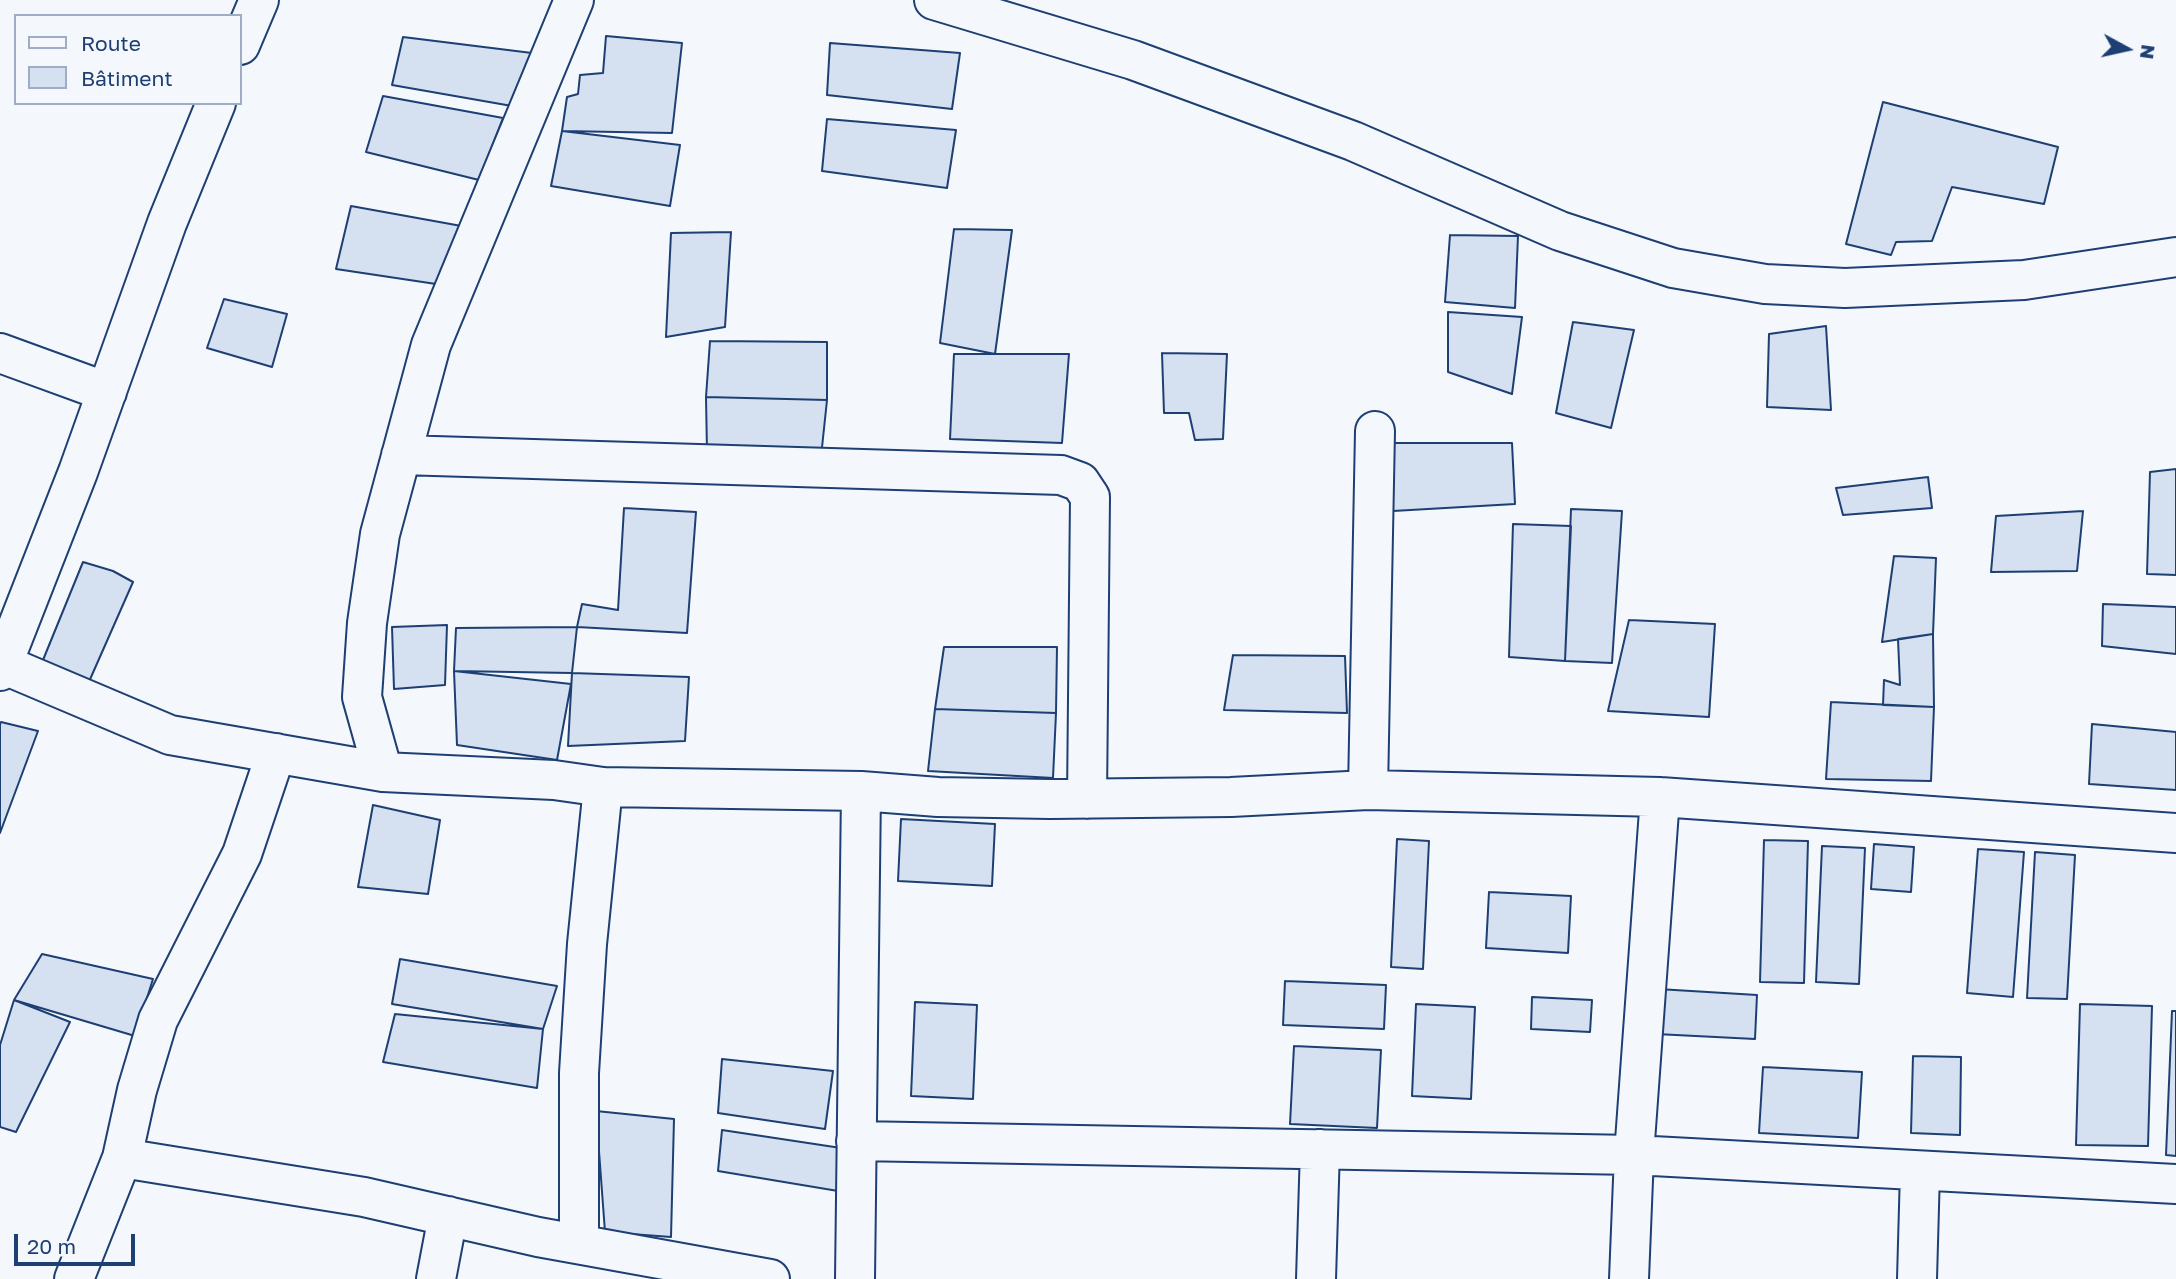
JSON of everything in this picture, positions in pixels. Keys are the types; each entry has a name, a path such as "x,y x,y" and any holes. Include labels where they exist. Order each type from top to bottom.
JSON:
{"street":[{"path":"242,40 260,0"},
{"path":"383,772 362,697 368,623 380,534 431,345 575,0"},
{"path":"933,0 1133,60 1353,141 1560,231 1673,268 1765,284 1845,288 2024,281 2176,257"},
{"path":"215,105 167,223 78,472 1,666 170,735 383,772 554,780 603,787 861,791 938,797 1087,799 1231,797 1368,790 1661,797 2176,833"},
{"path":"0,354 107,392"},
{"path":"1368,790 1375,431"},
{"path":"401,455 1061,475 1080,482 1090,497 1087,799"},
{"path":"75,1279 122,1158 137,1090 158,1020 242,854 275,753"},
{"path":"579,1244 579,1073 587,944 603,787"},
{"path":"855,1279 861,791"},
{"path":"1629,1279 1634,1154 1661,797"},
{"path":"856,1141 1634,1154 2176,1184"},
{"path":"1316,1279 1320,1149"},
{"path":"122,1158 364,1197 538,1237 770,1279"},
{"path":"1917,1279 1920,1171"},
{"path":"436,1279 448,1216"}],"building":[{"path":"606,36 682,43 672,133 562,131 567,97 578,94 580,75 603,73"},
{"path":"403,37 532,53 512,106 392,85"},
{"path":"830,43 960,53 952,109 827,95"},
{"path":"383,96 503,118 479,180 366,152"},
{"path":"1883,102 2058,147 2044,204 1952,187 1932,241 1896,242 1891,255 1846,244"},
{"path":"827,119 956,130 947,188 822,171"},
{"path":"562,131 680,145 670,206 551,186"},
{"path":"351,206 467,227 456,287 336,269"},
{"path":"954,229 1012,230 995,354 940,343"},
{"path":"731,232 725,327 666,337 671,233"},
{"path":"1450,235 1518,236 1515,308 1445,302"},
{"path":"224,299 287,314 272,367 207,348"},
{"path":"1448,312 1522,317 1512,394 1448,372"},
{"path":"1573,322 1634,330 1611,428 1556,413"},
{"path":"1826,326 1831,410 1767,407 1769,334"},
{"path":"710,341 827,342 827,400 706,397"},
{"path":"1162,353 1227,354 1223,439 1195,440 1189,413 1164,413"},
{"path":"954,354 1069,354 1062,443 950,439"},
{"path":"706,397 827,400 821,457 707,452"},
{"path":"1390,443 1512,443 1515,504 1393,511"},
{"path":"2176,469 2176,575 2147,574 2150,472"},
{"path":"1928,477 1932,508 1843,515 1836,488"},
{"path":"624,508 696,512 687,633 577,627 582,604 618,610"},
{"path":"1571,509 1622,511 1612,663 1565,661"},
{"path":"2083,511 2077,571 1991,572 1996,516"},
{"path":"1513,524 1571,526 1565,661 1509,657"},
{"path":"1894,556 1936,558 1933,634 1882,642"},
{"path":"83,562 113,571 133,582 84,693 43,660"},
{"path":"2103,604 2176,607 2176,654 2102,646"},
{"path":"1629,620 1715,624 1709,717 1608,711"},
{"path":"447,625 445,685 394,689 392,627"},
{"path":"577,627 572,673 454,671 456,628"},
{"path":"1933,634 1934,707 1883,705 1884,680 1900,685 1898,639"},
{"path":"944,647 1057,647 1056,713 935,709"},
{"path":"1233,655 1345,656 1347,713 1224,710"},
{"path":"454,671 571,684 557,760 457,745"},
{"path":"572,673 689,677 685,741 568,746"},
{"path":"1831,702 1934,707 1931,781 1826,779"},
{"path":"935,709 1056,713 1053,778 928,771"},
{"path":"1,722 38,731 0,833 0,724"},
{"path":"2092,724 2176,732 2176,790 2089,784"},
{"path":"373,805 440,820 428,894 358,887"},
{"path":"901,819 995,824 992,886 898,881"},
{"path":"1397,839 1429,841 1423,969 1391,967"},
{"path":"1764,840 1808,841 1804,983 1760,982"},
{"path":"1874,844 1914,847 1911,892 1871,889"},
{"path":"1822,846 1865,848 1859,984 1816,982"},
{"path":"1978,849 2024,852 2013,997 1967,993"},
{"path":"2035,852 2075,855 2067,999 2027,998"},
{"path":"1489,892 1571,896 1568,953 1486,948"},
{"path":"42,954 153,979 135,1036 14,1000"},
{"path":"400,959 557,986 543,1029 392,1004"},
{"path":"1285,981 1386,985 1384,1029 1283,1025"},
{"path":"1658,989 1757,995 1755,1039 1656,1034"},
{"path":"1532,997 1592,1000 1590,1032 1531,1029"},
{"path":"14,1000 70,1022 16,1132 0,1127 0,1045"},
{"path":"915,1002 977,1005 973,1099 911,1096"},
{"path":"1416,1004 1475,1007 1471,1099 1412,1096"},
{"path":"2080,1004 2152,1006 2148,1146 2076,1145"},
{"path":"2172,1011 2176,1011 2176,1156 2166,1155"},
{"path":"395,1014 543,1029 537,1088 383,1062"},
{"path":"1294,1046 1381,1050 1377,1128 1290,1124"},
{"path":"1913,1056 1961,1057 1960,1135 1911,1133"},
{"path":"722,1059 833,1071 825,1129 718,1113"},
{"path":"1763,1067 1862,1072 1858,1138 1759,1133"},
{"path":"596,1111 674,1119 671,1237 605,1232"},
{"path":"722,1130 841,1148 838,1191 718,1171"}]}
